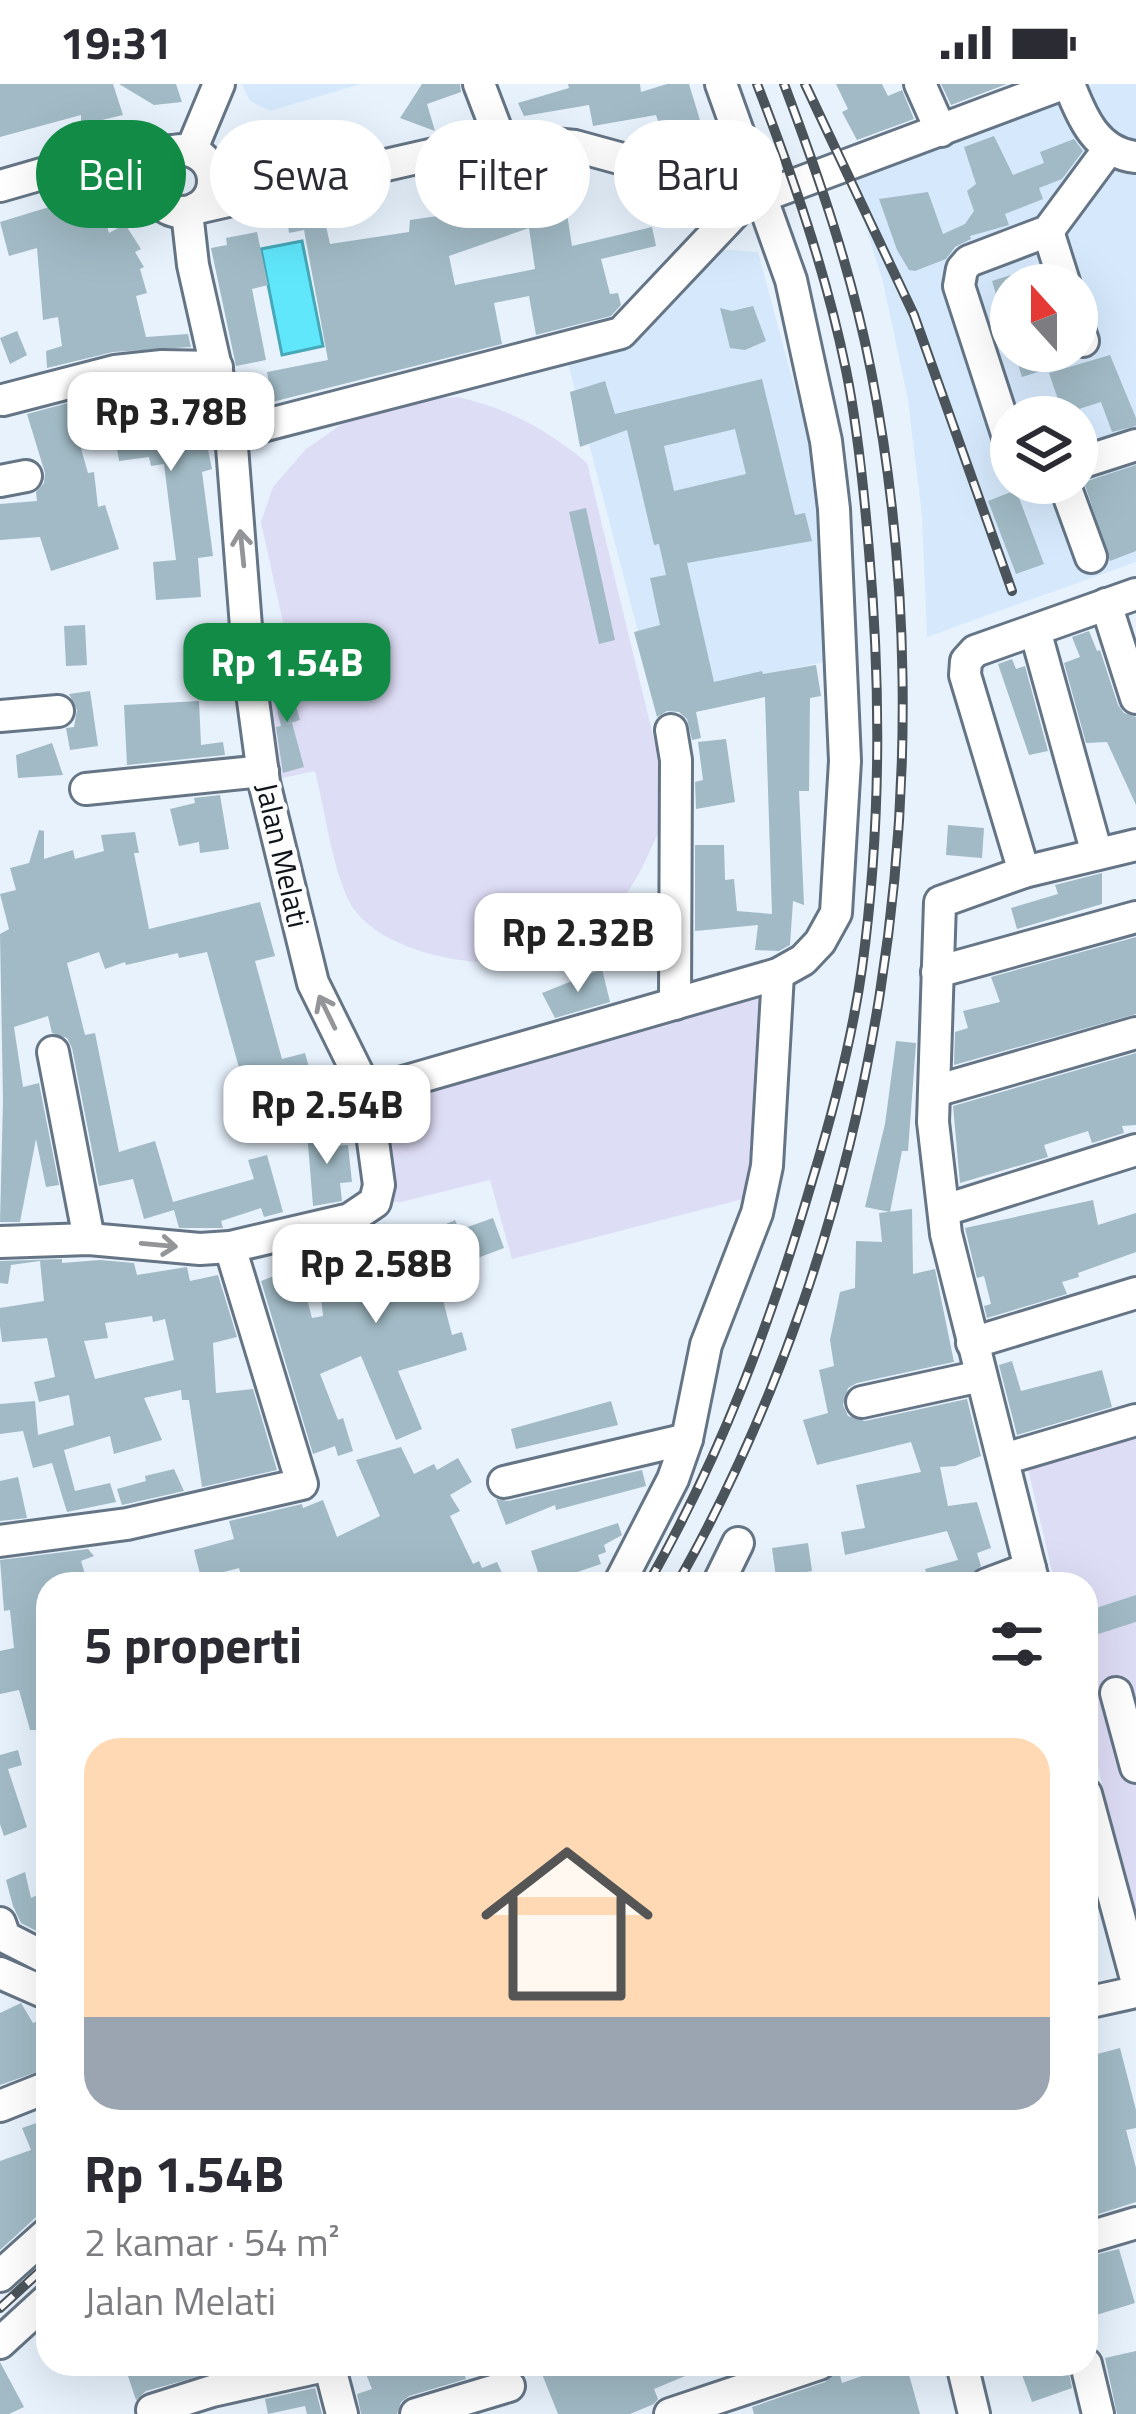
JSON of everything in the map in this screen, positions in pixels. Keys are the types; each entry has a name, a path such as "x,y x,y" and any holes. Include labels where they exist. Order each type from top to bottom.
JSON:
{"street":[{"path":"210,167 188,152 219,84"},
{"path":"479,84 493,120"},
{"path":"721,84 733,120"},
{"path":"920,84 941,131"},
{"path":"782,190 1066,84 1080,113 1122,154 1048,232 969,261 959,278 996,396"},
{"name":"Jalan Melati","path":"188,152 208,163 214,183 211,193 192,210 193,265 231,434 250,678 263,771 313,983 366,1090 380,1185 376,1202 350,1219 230,1247"},
{"path":"0,186 36,176"},
{"path":"186,210 210,206"},
{"path":"231,434 622,334 721,228"},
{"path":"254,1125 778,974 803,960 820,942 836,913 845,761 834,509 826,441 791,280 772,228"},
{"path":"1048,232 1058,264"},
{"path":"3,400 115,371 218,367"},
{"path":"1098,457 1136,445"},
{"path":"1072,504 1091,557"},
{"path":"1024,872 965,675 966,661 974,651 1136,594"},
{"path":"1106,604 1136,698"},
{"path":"1035,630 1097,854"},
{"path":"0,716 58,711"},
{"path":"671,730 676,760 675,1004"},
{"path":"86,789 263,771"},
{"path":"1031,1572 946,1234 933,1123 940,902 1024,872 1136,845"},
{"path":"937,972 1136,917"},
{"path":"625,1572 673,1479 687,1439 706,1345 762,1194 778,974"},
{"path":"935,1091 1136,1033"},
{"path":"53,1052 88,1239"},
{"path":"945,1210 1136,1150"},
{"path":"0,1242 88,1239 200,1249 230,1247 302,1484 127,1524 0,1541"},
{"path":"972,1343 1136,1293"},
{"path":"862,1402 981,1376"},
{"path":"1004,1459 1136,1420"},
{"path":"504,1482 687,1439"},
{"path":"724,1572 738,1543"},
{"path":"1113,1694 1136,1767"},
{"path":"1098,1838 1136,1978"},
{"path":"0,1923 29,1975"},
{"path":"1098,2000 1136,1992"},
{"path":"0,2106 36,2092"},
{"path":"1098,2234 1136,2222"},
{"path":"0,2276 36,2244"},
{"path":"0,2343 36,2310"},
{"path":"152,2410 277,2376"},
{"path":"332,2376 342,2414"},
{"path":"670,2414 783,2376"},
{"path":"965,2376 974,2414"},
{"path":"1089,2376 1099,2414"},
{"path":"416,2414 508,2386"}],"shaded area":[{"path":"242,84 361,84 270,111 250,101"},
{"path":"1094,84 1136,84 1136,562 927,637 922,516 908,400 883,282 848,169"},
{"path":"714,249 758,252 824,497 833,660 657,705 566,355"},
{"path":"458,397 527,422 587,463 671,810 633,884 616,906 564,944 529,959 507,962 428,953 378,932 360,916 337,868 315,771 264,782 250,678 291,659 261,522 273,487 305,450 349,419 404,401"},
{"path":"778,974 762,1194 512,1259 490,1180 401,1202 375,1202 366,1090"},
{"path":"1136,1429 1136,1928 1098,1767 1098,1572 1052,1572 1026,1460"}],"water":[{"path":"302,241 323,346 282,355 261,249"}],"building":[{"path":"0,84 113,84 123,115 102,120 81,120 81,115 36,120 36,127 0,137"},
{"path":"119,84 176,84 182,102 154,105"},
{"path":"422,84 460,84 461,92 427,104 432,120 415,124 400,118"},
{"path":"568,84 640,84 641,92 667,84 689,84 700,120 658,120 656,115 593,126 589,105 524,116 518,103 569,88"},
{"path":"836,84 882,84 888,96 902,90 914,119 857,140 842,112 848,109"},
{"path":"941,84 1007,84 951,105"},
{"path":"994,136 1013,175 1044,163 1040,152 1074,139 1083,151 1062,179 1039,188 1043,199 1005,214 1009,225 970,236 946,259 909,270 879,199 928,192 943,234 965,224 974,211 967,191 976,184 964,147"},
{"path":"36,211 36,228 108,228 109,233 128,228 141,249 135,252 144,267 140,269 147,293 136,296 146,337 188,334 191,347 113,352 47,368 46,351 62,346 58,317 43,320 37,248 9,256 0,222"},
{"path":"415,219 415,228 529,228 569,228 572,246 652,228 656,246 601,259 610,294 618,293 621,305 611,316 536,335 529,296 494,303 502,344 272,402 267,372 328,360 304,230 289,233 288,228 326,228 330,244 409,232 410,220","holes":["529,228 535,269 455,285 449,256"]},
{"path":"257,232 268,285 252,289 266,360 236,366 211,248 227,245 226,238"},
{"path":"753,306 766,341 745,350 730,348 720,308 732,311"},
{"path":"17,331 27,355 10,364 0,338"},
{"path":"1110,355 1136,426 1112,432 1098,396 1057,396 1049,373 1098,372 1098,359"},
{"path":"762,379 795,515 805,513 812,541 687,563 714,682 816,665 821,696 810,698 809,791 799,791 804,905 793,901 790,945 779,951 755,950 758,925 695,931 695,845 724,845 725,880 734,879 737,911 772,914 765,697 696,712 701,738 692,740 687,719 679,712 667,711 657,717 634,632 660,625 650,578 666,575 659,544 654,545 627,430 580,447 570,392 605,381 615,414","holes":["735,429 746,474 674,491 664,446"]},
{"path":"190,386 196,425 208,422 212,444 207,445 212,469 202,472 213,556 198,558 201,597 156,600 153,562 176,560 164,464 151,466 149,457 119,461 108,393"},
{"path":"68,403 88,473 94,472 98,507 105,505 119,549 51,571 40,537 0,540 0,504 37,501 45,473 27,414"},
{"path":"1136,465 1136,551 1110,561 1091,504 1098,504 1098,477"},
{"path":"988,501 1021,504 1044,564 1016,574"},
{"path":"586,508 615,640 599,644 569,512"},
{"path":"85,625 87,665 66,666 64,626"},
{"path":"1089,631 1118,705 1136,717 1136,805 1107,742 1086,743 1064,663 1080,657 1072,637"},
{"path":"1012,659 1016,669 1025,666 1048,751 1029,755 998,664"},
{"path":"288,677 300,720 284,725 292,723 304,767 283,773 276,727 281,726 270,681"},
{"path":"90,691 98,746 70,750 66,728 74,727 77,710 69,694"},
{"path":"199,701 201,745 223,742 225,755 127,765 124,705"},
{"path":"726,739 735,802 696,809 695,782 703,780 698,742"},
{"path":"52,743 63,775 18,778 16,755"},
{"path":"220,795 229,849 200,853 199,842 179,846 170,809 195,803 194,798"},
{"path":"948,825 984,828 982,858 946,855"},
{"path":"39,830 44,831 44,859 73,850 75,859 104,851 101,835 135,832 139,853 134,853 149,929 260,902 275,956 255,961 282,1059 305,1053 310,1071 282,1079 287,1095 249,1104 207,952 179,958 178,953 105,969 99,952 67,963 85,1035 95,1033 119,1152 155,1141 173,1202 254,1179 248,1160 267,1155 283,1212 264,1217 261,1208 221,1221 223,1228 179,1228 174,1210 144,1219 133,1179 99,1186 72,1048 67,1038 52,1033 48,1016 14,1027 23,1087 39,1083 59,1185 46,1187 36,1139 20,1222 0,1222 0,934 9,929 0,894 16,890 10,868 29,863"},
{"path":"1102,873 1102,904 1017,929 1011,908 1058,894 1055,885"},
{"path":"1136,937 1136,1014 954,1065 955,1032 968,1028 963,1011 1000,1002 991,977"},
{"path":"602,969 610,1002 555,1018 542,993"},
{"path":"896,1041 916,1043 908,1151 902,1151 890,1212 865,1207 885,1124"},
{"path":"1136,1053 1136,1125 1122,1126 1124,1133 1092,1143 1088,1131 1044,1145 1048,1157 960,1183 953,1106"},
{"path":"334,1129 335,1146 348,1145 352,1182 340,1183 342,1201 313,1206 307,1131"},
{"path":"1093,1200 1098,1225 1136,1213 1136,1252 1062,1282 1067,1294 987,1318 984,1306 991,1304 984,1276 977,1278 965,1228"},
{"path":"912,1209 913,1274 935,1269 954,1362 857,1383 848,1388 843,1405 848,1416 865,1421 967,1399 981,1456 940,1467 948,1506 977,1502 991,1548 977,1553 981,1566 975,1572 926,1572 958,1560 947,1531 845,1555 841,1532 865,1528 856,1485 921,1472 911,1442 817,1465 803,1420 828,1413 819,1370 834,1366 830,1340 840,1292 855,1288 856,1241 882,1242 879,1213"},
{"path":"493,1218 504,1248 467,1262 476,1283 442,1296 452,1335 462,1332 467,1350 398,1371 422,1429 396,1440 361,1356 320,1374 338,1420 343,1418 353,1451 338,1456 335,1446 313,1454 261,1281 282,1273 287,1283 301,1277 312,1318 323,1316 320,1288 362,1271 356,1247 371,1242 377,1260 395,1254 397,1260 439,1243 433,1230 455,1220 459,1230"},
{"path":"62,1259 62,1263 134,1263 137,1275 187,1267 190,1281 218,1275 237,1337 213,1343 216,1393 253,1389 277,1470 202,1487 189,1400 182,1400 181,1390 144,1398 162,1440 114,1454 110,1436 64,1450 75,1491 110,1483 116,1502 67,1512 52,1463 33,1468 23,1431 0,1434 0,1404 35,1401 38,1435 74,1425 69,1395 39,1402 34,1382 55,1377 47,1338 2,1342 0,1308 44,1301 40,1261 11,1265 8,1284 0,1283 0,1261","holes":["152,1316 153,1322 165,1319 174,1360 95,1379 84,1341 108,1338 105,1323"]},
{"path":"1012,1361 1021,1391 1102,1370 1112,1407 1017,1435 999,1365"},
{"path":"611,1401 618,1425 516,1449 511,1429"},
{"path":"401,1447 414,1474 434,1464 437,1470 458,1458 472,1482 450,1495 460,1511 450,1516 473,1564 479,1561 482,1568 497,1562 502,1572 240,1572 239,1568 200,1572 194,1550 234,1539 229,1521 323,1500 337,1537 380,1516 356,1460"},
{"path":"174,1469 184,1491 122,1505 117,1489"},
{"path":"642,1470 646,1486 556,1510 555,1505 506,1525 496,1499 508,1501"},
{"path":"18,1477 27,1518 0,1521 0,1481"},
{"path":"618,1523 622,1535 604,1545 606,1552 598,1555 601,1564 577,1572 538,1572 531,1551"},
{"path":"808,1543 812,1571 775,1572 772,1548"},
{"path":"88,1549 94,1556 81,1561 84,1572 36,1572 36,1730 30,1730 19,1690 0,1694 0,1651 14,1648 10,1610 4,1611 0,1560"},
{"path":"1136,1595 1136,1622 1098,1634 1098,1607"},
{"path":"18,1750 22,1765 8,1769 27,1827 4,1836 0,1755"},
{"path":"25,1872 31,1898 36,1896 36,1931 21,1923 6,1880"},
{"path":"21,2003 36,2022 36,2072 0,2085 0,2013"},
{"path":"1120,2048 1136,2110 1136,2128 1126,2130 1136,2168 1136,2202 1098,2214 1098,2054"},
{"path":"36,2123 36,2218 0,2250 0,2161 31,2150 22,2128"},
{"path":"1119,2249 1135,2303 1098,2314 1098,2254"},
{"path":"1136,2351 1136,2414 1117,2414 1105,2358"},
{"path":"0,2362 24,2407 9,2414 0,2414"},
{"path":"128,2376 200,2376 146,2391 136,2400"},
{"path":"367,2376 466,2379 409,2396 397,2414 361,2414 357,2394 372,2389"},
{"path":"543,2376 685,2376 654,2389 658,2399 654,2404 630,2414 558,2414"},
{"path":"831,2376 840,2376 842,2383 862,2376 909,2376 920,2414 754,2414 752,2407"},
{"path":"1022,2376 1070,2376 1072,2388 1032,2402"},
{"path":"315,2388 322,2414 307,2414 305,2406 268,2414 265,2399"}],"railway":[{"path":"655,1572 721,1437 796,1234 853,1022 873,864 876,655 854,415 819,261 757,84"},
{"path":"683,1572 747,1445 804,1300 848,1149 880,994 898,838 903,680 894,524 871,371 834,226 784,84"},
{"path":"805,84 914,315 1012,591"},
{"path":"0,2308 36,2275"}]}
